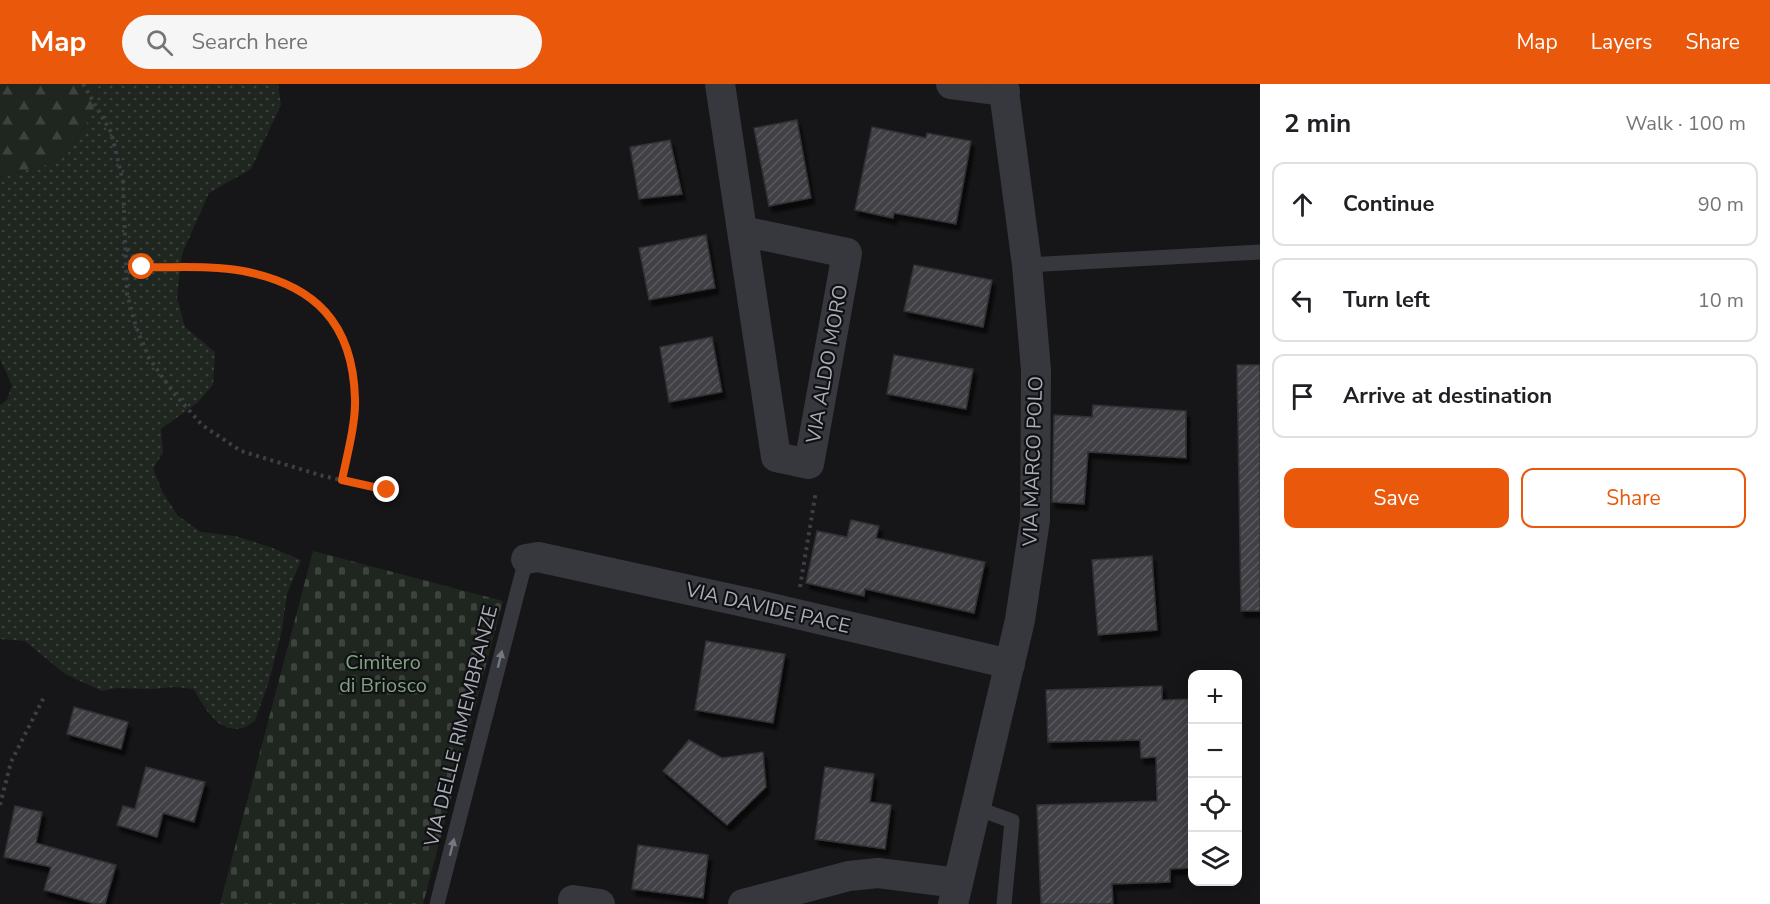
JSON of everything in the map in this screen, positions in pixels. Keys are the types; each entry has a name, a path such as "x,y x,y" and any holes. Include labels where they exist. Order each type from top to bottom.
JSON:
{"street":[{"name":"VIA ALDO MORO","path":"720,84 742,231 776,457 809,464 847,253 742,231"},
{"path":"951,84 1004,87"},
{"name":"VIA MARCO POLO","path":"955,894 1020,620 1035,520 1036,370 1027,266 1004,87"},
{"name":"VIA DAVIDE PACE","path":"526,559 538,557 1010,664"},
{"path":"743,904 849,876 878,873 955,894"}],"lane":[{"path":"1027,266 1260,252"},
{"name":"VIA DELLE RIMEMBRANZE","path":"437,904 526,559"},
{"path":"976,808 1012,821 1004,904"}],"path":[{"path":"83,84 111,132 123,181 127,294 136,327 149,358 173,393 202,425 241,451 342,480 387,490"},
{"path":"126,248 142,267 218,268 243,271 283,282 316,301 337,327 350,360 355,400 342,480"},
{"path":"796,614 817,489 809,464"},
{"path":"0,805 11,762 45,695"}],"green space":[{"path":"0,84 99,84 92,115 66,156 45,165 0,177"},
{"path":"99,84 278,84 281,105 251,169 209,193 182,254 177,297 185,327 215,352 213,385 197,403 161,429 163,453 153,468 162,491 177,515 201,532 235,536 301,560 287,594 282,630 269,681 255,721 242,728 233,729 219,723 212,717 194,689 116,688 102,691 65,674 25,641 0,639 0,405 7,400 12,385 0,359 0,177 45,165 66,156 92,115"},
{"name":"Cimitero di Briosco","path":"313,551 503,601 423,904 220,904"}],"building":[{"path":"797,120 811,198 769,206 754,128"},
{"path":"872,127 926,138 927,133 971,141 956,224 894,213 893,218 855,210"},
{"path":"670,140 682,194 639,199 630,147"},
{"path":"706,235 715,288 649,300 639,248"},
{"path":"914,265 992,280 983,327 904,311"},
{"path":"712,337 722,392 669,402 660,347"},
{"path":"894,355 973,369 966,409 887,394"},
{"path":"1237,365 1260,365 1260,611 1241,611"},
{"path":"1093,405 1186,411 1186,458 1088,452 1084,504 1052,502 1054,415 1092,417"},
{"path":"851,520 879,526 876,538 985,562 974,613 865,589 864,596 806,583 817,531 847,537"},
{"path":"1152,556 1157,630 1098,635 1092,560"},
{"path":"706,641 785,654 773,723 695,710"},
{"path":"1162,686 1162,700 1188,699 1188,868 1170,869 1170,882 1112,884 1113,904 1041,904 1037,805 1157,801 1156,757 1141,758 1140,740 1048,742 1046,690"},
{"path":"74,707 128,722 121,749 67,734"},
{"path":"689,740 722,758 763,752 766,787 727,825 663,771"},
{"path":"146,767 205,782 194,822 163,813 157,837 117,825 123,806 135,809"},
{"path":"825,767 874,774 870,802 891,805 885,849 815,839"},
{"path":"15,806 42,812 36,843 116,865 105,904 95,904 44,890 51,867 4,857"},
{"path":"638,845 708,855 703,898 632,889"}],"route":[{"path":"142,267 218,268 243,271 283,282 316,301 337,327 350,360 355,400 342,480 387,490"}]}
